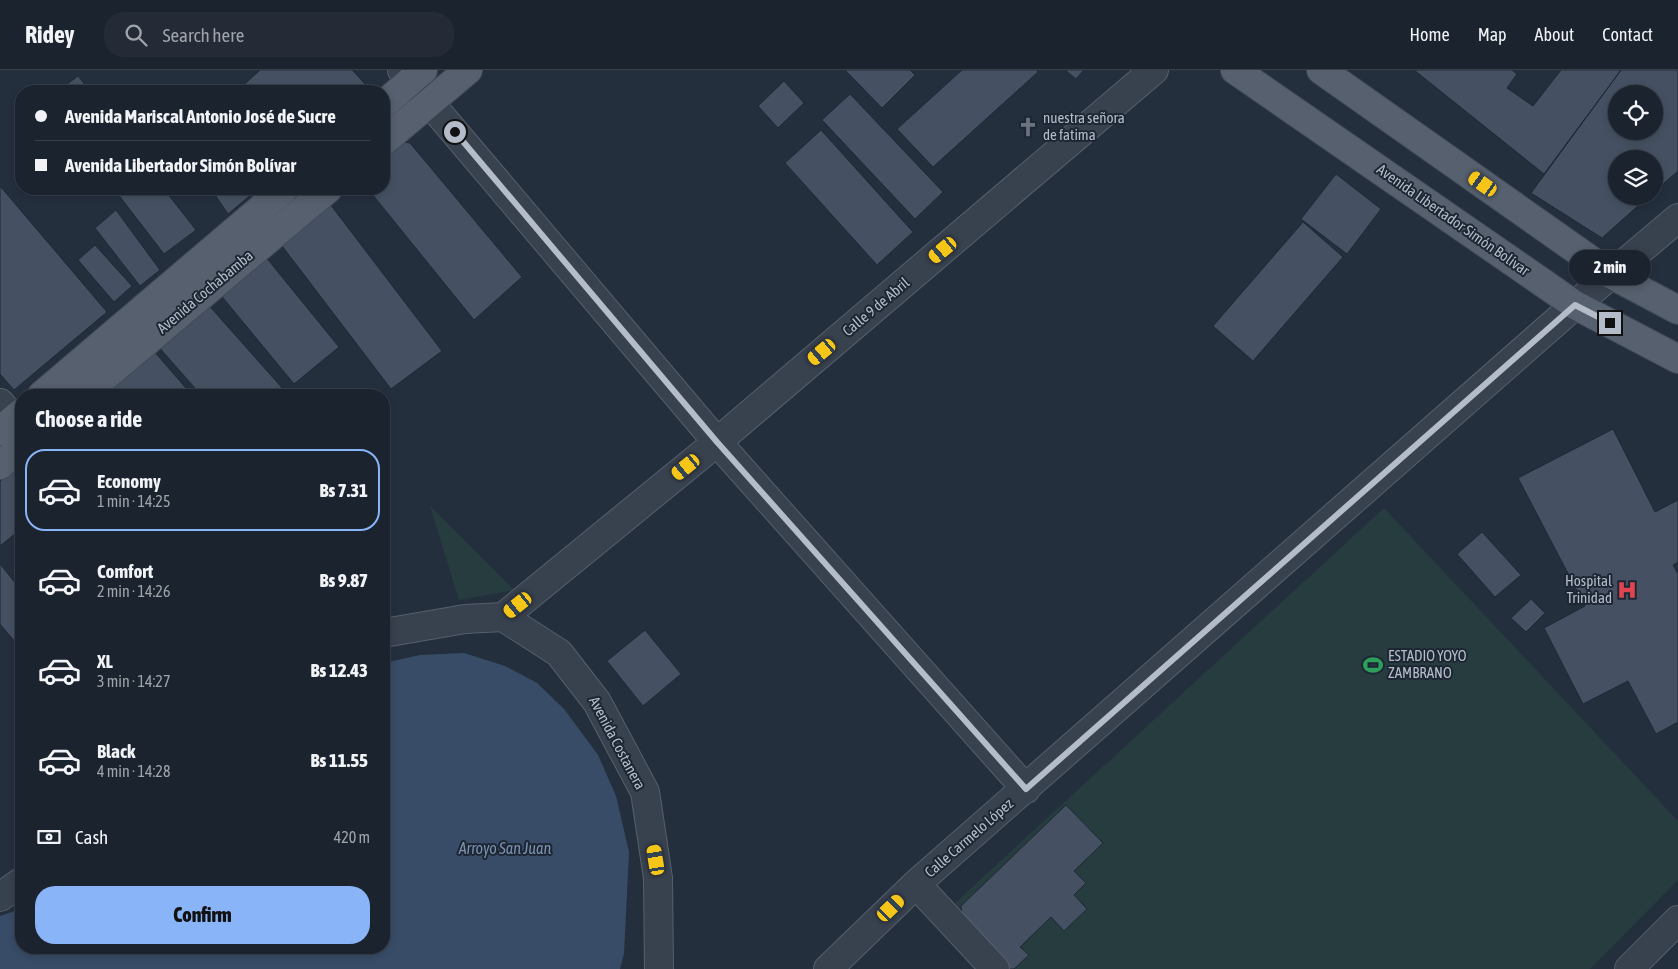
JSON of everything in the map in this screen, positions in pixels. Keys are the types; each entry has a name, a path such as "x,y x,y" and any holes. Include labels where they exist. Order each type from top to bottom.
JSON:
{"main road":[{"path":"390,136 468,70"},
{"name":"Avenida Libertador Simón Bolívar","path":"1235,70 1575,305 1678,360"},
{"path":"1321,70 1612,275 1678,310"},
{"path":"390,97 412,73"},
{"name":"Avenida Cochabamba","path":"49,389 277,195"},
{"name":"Avenida Cochabamba","path":"90,389 321,195"},
{"path":"0,465 15,452"}],"street":[{"name":"Calle 9 de Abril","path":"503,618 717,442 1154,70"},
{"path":"412,73 430,102 717,442 1026,789"},
{"name":"Calle Carmelo López","path":"828,969 916,884 1575,305 1678,218"},
{"path":"390,632 465,619 503,618"},
{"name":"Avenida Costanera","path":"503,618 559,653 597,702 645,792 658,878 659,969"},
{"path":"916,884 995,969"},
{"path":"0,897 15,886"},
{"path":"1628,969 1678,920"}],"green space":[{"path":"430,506 514,590 459,600"},
{"name":"ESTADIO YOYO ZAMBRANO","path":"1384,508 1678,821 1678,880 1590,969 1015,969 955,903"}],"water":[{"name":"Arroyo San Juan","path":"464,653 505,666 537,683 564,709 598,755 616,796 629,852 624,953 620,969 0,969 0,916 15,911 15,954 390,954 390,662 420,655"}],"building":[{"path":"260,70 352,70 366,85 244,85"},
{"path":"845,70 910,70 915,75 882,108"},
{"path":"962,70 1037,70 1038,72 933,167 897,129"},
{"path":"1065,70 1084,70 1076,79"},
{"path":"1414,70 1512,70 1517,74 1507,88 1533,106 1561,70 1621,70 1608,85 1544,174"},
{"path":"1621,70 1678,70 1678,171 1663,184 1663,150 1608,150 1608,205 1639,205 1602,238 1531,193 1608,88 1608,140 1663,140 1663,85 1610,85"},
{"path":"78,76 85,85 66,85"},
{"path":"784,81 804,103 778,128 758,106"},
{"path":"850,94 943,192 915,219 822,120"},
{"path":"821,130 913,232 877,265 785,163"},
{"path":"393,140 410,143 522,277 474,320 373,195 390,195 390,143"},
{"path":"1336,174 1381,209 1347,254 1301,219"},
{"path":"0,186 107,312 14,390 0,374"},
{"path":"119,195 169,195 196,230 164,254"},
{"path":"215,195 251,195 228,214"},
{"path":"330,204 442,351 391,389 279,242"},
{"path":"116,210 160,270 140,286 95,228"},
{"path":"1303,222 1343,257 1253,361 1213,326"},
{"path":"95,245 132,286 114,302 78,260"},
{"path":"265,256 339,347 294,384 219,293"},
{"path":"205,301 283,389 196,389 157,345"},
{"path":"152,349 187,389 106,389"},
{"name":"Hospital Trinidad","path":"1613,429 1655,512 1678,500 1678,562 1673,565 1678,574 1678,722 1656,734 1628,681 1583,704 1544,628 1585,606 1518,478"},
{"path":"15,468 15,534 0,546 0,481"},
{"path":"1482,532 1521,575 1495,597 1457,554"},
{"path":"0,564 15,583 15,642 0,624"},
{"path":"1531,599 1545,613 1526,632 1511,618"},
{"path":"645,630 681,674 643,706 607,661"},
{"path":"1066,805 1103,843 1074,871 1086,883 1074,895 1087,909 1064,931 1051,917 1020,947 1029,955 1014,969 1008,969 963,922 961,906"}],"place":[{"name":"nuestra señora de fatima","path":"1028,127"},
{"name":"Hospital Trinidad","path":"1627,590"},
{"name":"ESTADIO YOYO ZAMBRANO","path":"1373,665"}],"route":[{"path":"455,132 717,442 1026,789 1575,305 1610,323"}]}
